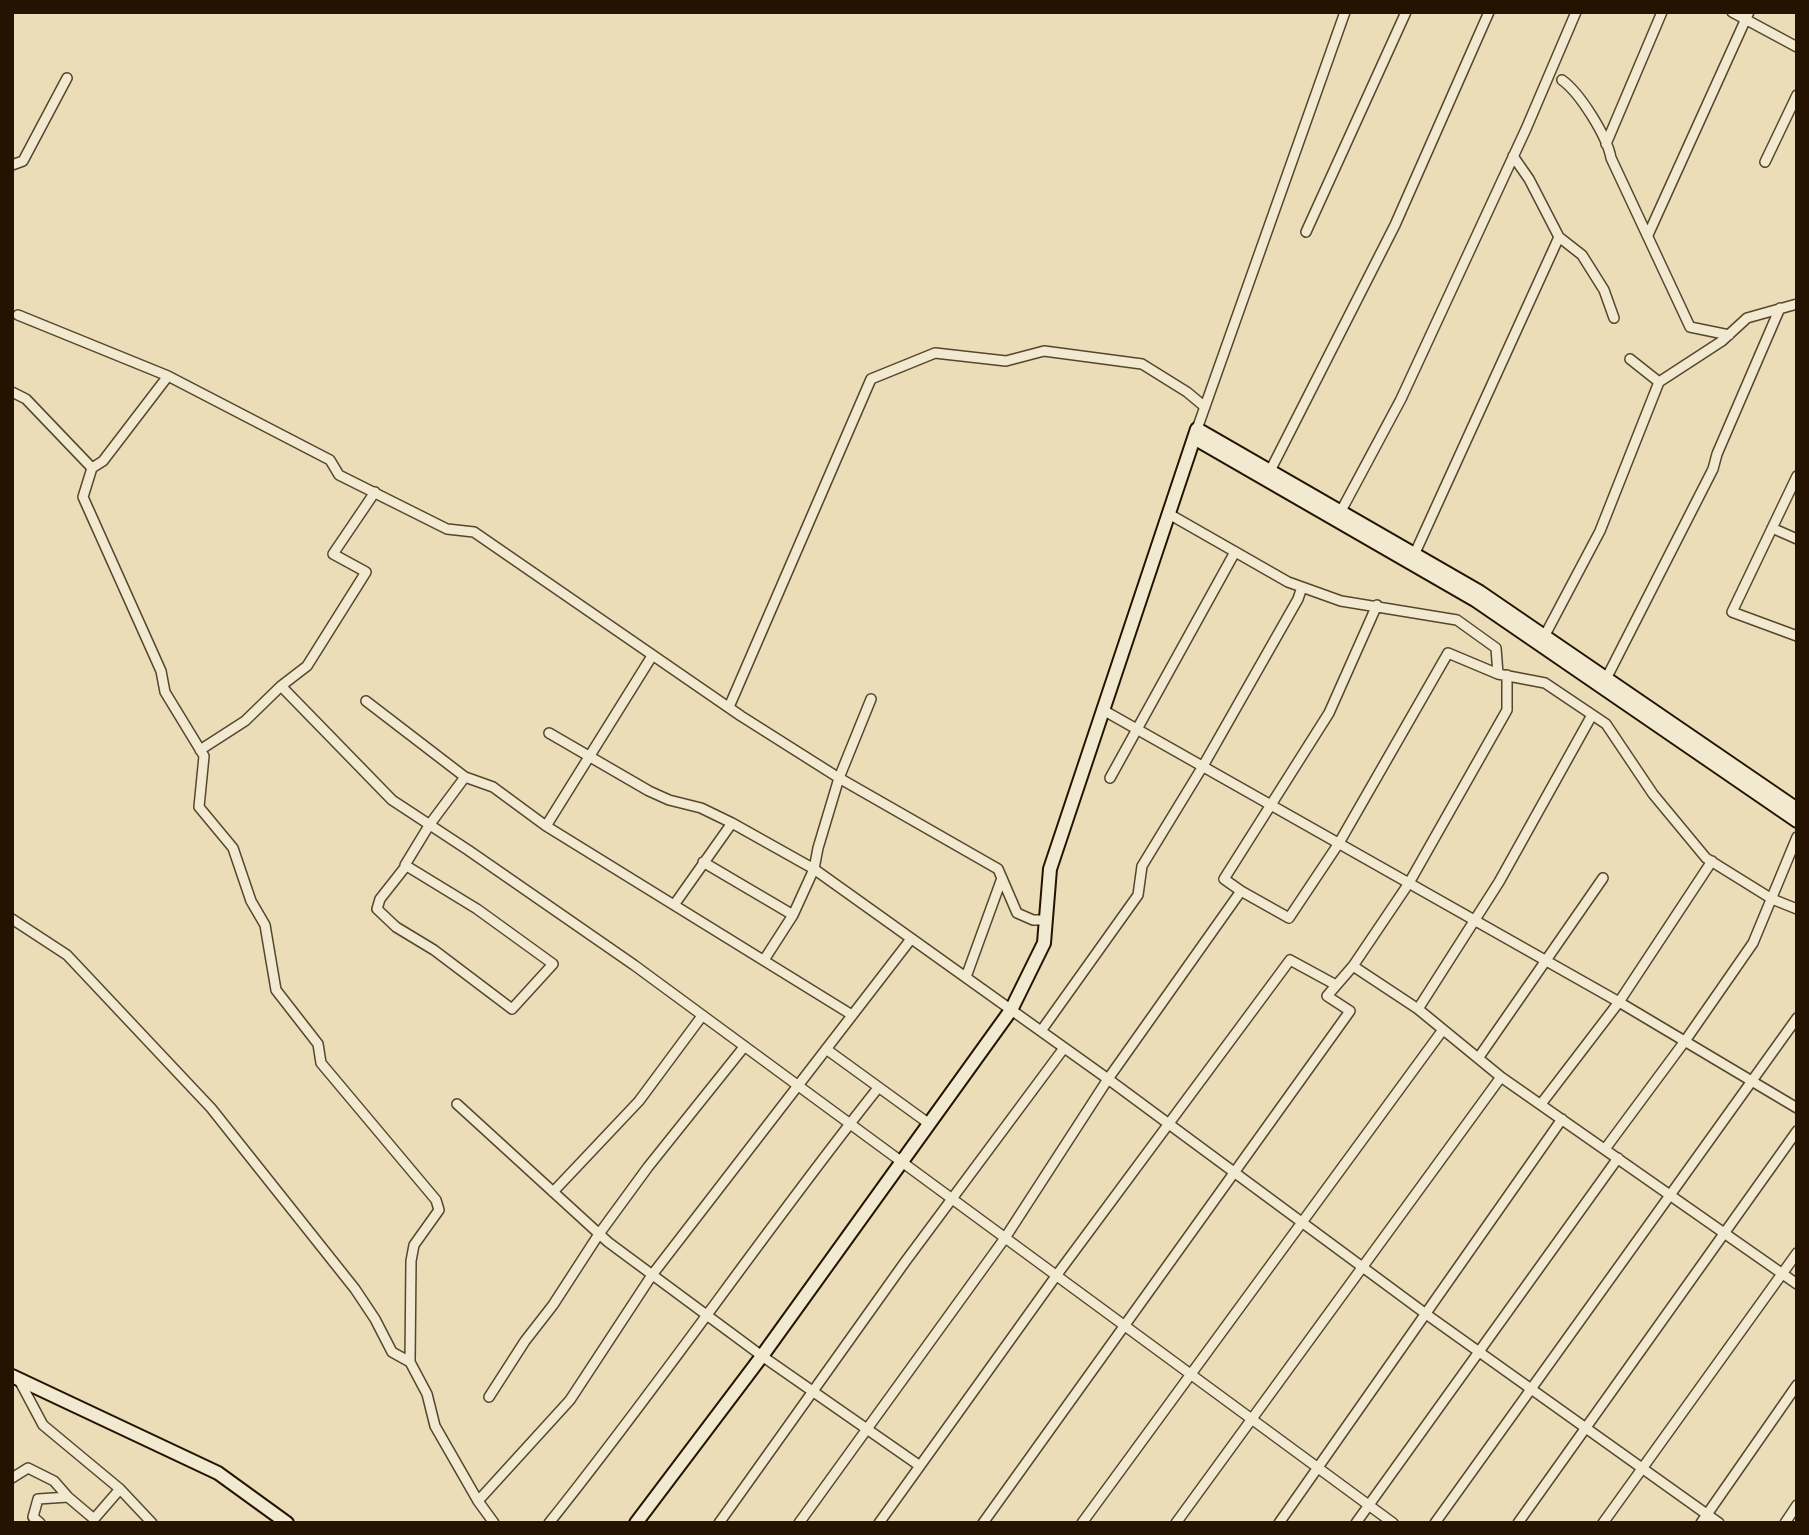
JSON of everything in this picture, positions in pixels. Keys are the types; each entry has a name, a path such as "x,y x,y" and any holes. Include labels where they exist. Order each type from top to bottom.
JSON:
{"street":[{"path":"636,1523 762,1356 1011,1010 1044,943 1050,869 1205,407 1345,12"},
{"path":"1306,232 1406,12"},
{"path":"1270,471 1395,225 1489,12"},
{"path":"1341,511 1401,398 1576,12"},
{"path":"1606,144 1662,12"},
{"path":"1732,12 1747,16 1797,47"},
{"path":"1648,235 1747,16"},
{"path":"12,165 23,161 67,78"},
{"path":"1562,80 1572,87 1606,144 1690,327 1729,335"},
{"path":"1765,162 1797,95"},
{"path":"1513,156 1529,179 1559,237 1582,255 1604,290 1614,318"},
{"path":"1415,553 1559,237"},
{"path":"1545,635 1600,531 1659,382 1704,354 1747,318 1797,303"},
{"path":"1607,677 1713,469 1717,454 1780,309"},
{"path":"18,315 168,376 330,460 339,475 447,529 474,532 652,656 839,778 998,869 1017,913 1033,920 1046,920"},
{"path":"729,707 871,379 935,353 1006,361 1044,351 1142,364 1205,407"},
{"path":"1630,359 1659,382"},
{"path":"168,376 103,461 92,468 83,497 161,671 166,692 204,756 199,807 233,848 251,901 265,925 276,990 318,1044 321,1063 436,1200 439,1210 414,1245 411,1261 410,1362 427,1394 435,1426 478,1501 494,1523"},
{"path":"12,392 26,399 92,468"},
{"path":"1196,434 1270,471 1480,592 1797,809"},
{"path":"1196,434 1475,600 1797,821"},
{"path":"1797,476 1732,612 1797,636"},
{"path":"200,750 245,721 281,686 307,666 366,572 333,554 375,492"},
{"path":"983,1523 1350,1011 1327,996 1353,966 1409,883 1507,710 1496,648 1457,620 1341,601 1288,582 1169,514"},
{"path":"1772,528 1797,539"},
{"path":"1110,778 1235,552"},
{"path":"1041,1031 1138,895 1142,866 1203,766 1298,599 1302,587"},
{"path":"1377,605 1329,713 1224,879 1289,918 1339,843 1448,653 1502,675 1545,683 1606,724 1653,794 1706,858 1772,899 1797,909"},
{"path":"546,825 652,656"},
{"path":"281,686 392,800 634,965 1393,1523"},
{"path":"764,960 793,915 814,869 839,778 871,699"},
{"path":"366,701 465,777 492,787 546,825 852,1015"},
{"path":"1103,710 1619,1002 1797,1108"},
{"path":"1418,1009 1499,882 1592,715"},
{"path":"549,733 669,800 701,808 756,834 814,869 1108,1079 1362,1268 1642,1468 1704,1519 1719,1523"},
{"path":"406,866 478,909 552,964 512,1009 434,950 396,927 377,909 380,899 406,866 430,824 465,777"},
{"path":"674,905 732,823"},
{"path":"1605,1149 1753,943 1797,837"},
{"path":"1541,1104 1619,1002 1712,861"},
{"path":"703,862 793,915"},
{"path":"966,977 1002,878"},
{"path":"1479,1057 1603,878"},
{"path":"799,1523 1004,1238 1108,1079 1241,891"},
{"path":"12,919 67,955 211,1108 355,1289 392,1352 410,1362"},
{"path":"478,1501 570,1400 652,1275 911,939"},
{"path":"879,1523 1056,1276 1290,960 1336,985"},
{"path":"1353,966 1418,1009 1501,1077 1797,1284"},
{"path":"553,1192 639,1101 702,1016"},
{"path":"1435,1523 1797,1018"},
{"path":"1082,1523 1442,1031"},
{"path":"489,1397 599,1234 648,1167 744,1046"},
{"path":"719,1523 812,1390 1064,1048"},
{"path":"826,1049 928,1123"},
{"path":"1176,1523 1501,1077"},
{"path":"549,1523 611,1446 706,1314 878,1087"},
{"path":"457,1104 599,1234 762,1356 920,1466"},
{"path":"1279,1523 1562,1119"},
{"path":"1518,1523 1797,1131"},
{"path":"1356,1523 1618,1158"},
{"path":"1604,1523 1797,1253"},
{"path":"16,1378 43,1425 120,1489 152,1523"},
{"path":"16,1378 218,1474 288,1523"},
{"path":"1704,1519 1797,1385"},
{"path":"12,1478 28,1468 54,1481 94,1519 120,1489"},
{"path":"40,1523 33,1517 38,1499 68,1497"},
{"path":"1784,1523 1797,1506"}]}
